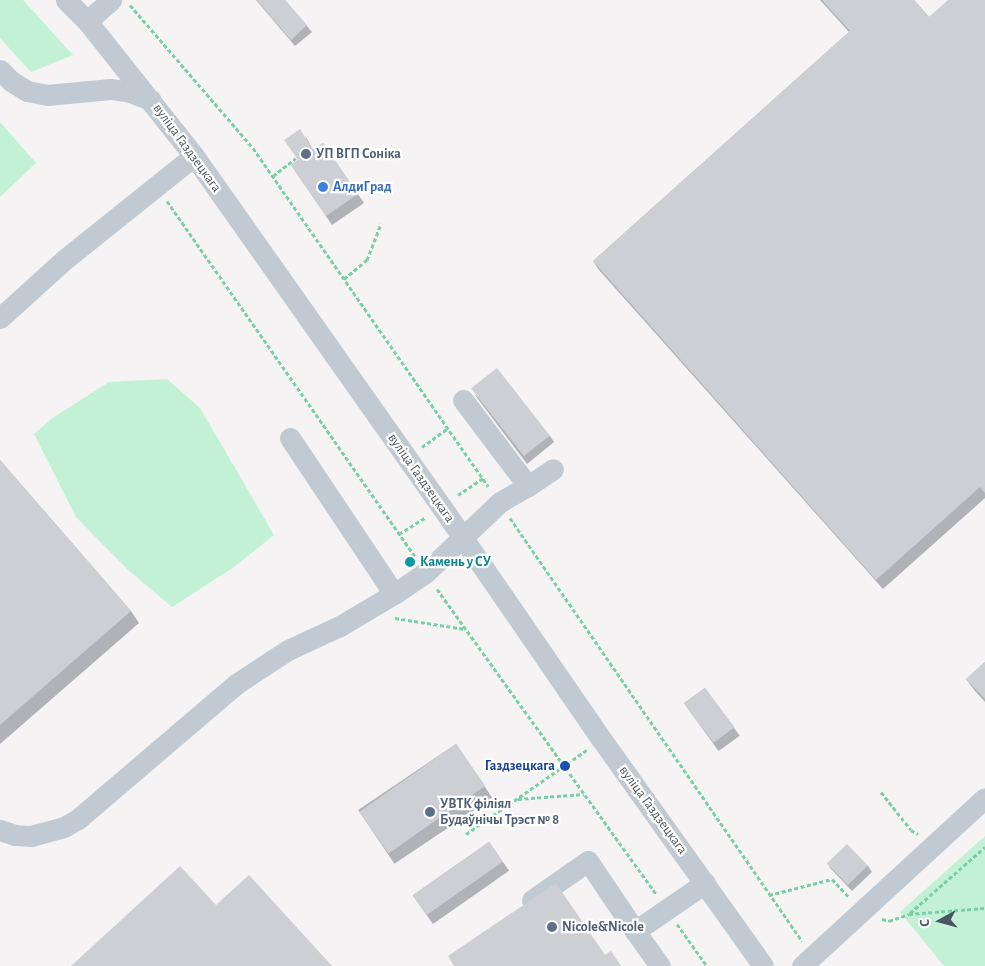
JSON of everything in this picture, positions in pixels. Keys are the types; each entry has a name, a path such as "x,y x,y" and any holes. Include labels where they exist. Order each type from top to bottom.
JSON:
{"street":[{"name":"вуліца Газдзецкага","path":"66,0 87,21 194,156 463,538 602,740 764,966"},
{"path":"87,21 111,0"},
{"path":"0,70 11,81 27,91 47,95 111,90 130,92 151,100"},
{"path":"0,318 64,260 194,156"},
{"path":"463,400 528,486"},
{"path":"290,438 394,594"},
{"path":"0,830 15,835 31,836 64,827 78,819 236,684 288,650 364,613 425,573 500,502 528,486 553,468"},
{"path":"808,962 985,798"},
{"path":"520,908 588,861 634,931 660,966"},
{"path":"634,931 705,883"}],"path":[{"path":"126,0 253,148 500,502 769,896 808,962"},
{"path":"272,176 296,158"},
{"path":"156,186 425,573 707,966"},
{"path":"344,279 368,260 381,224"},
{"path":"407,458 448,428"},
{"path":"364,613 466,629"},
{"path":"466,834 602,740"},
{"path":"881,792 911,830 921,836"},
{"path":"516,800 585,794"},
{"path":"909,914 985,847"}],"green space":[{"path":"0,0 23,0 73,55 31,72 0,38"},
{"path":"0,122 36,163 0,197"},
{"path":"167,379 200,408 274,535 234,567 172,607 126,568 76,517 34,434 51,419 109,382"},
{"path":"985,836 985,966 944,966 900,912"}],"building":[{"path":"257,0 285,0 307,25 291,40"},
{"path":"822,0 914,0 929,17 948,0 985,0 985,493 980,487 876,580 593,261 850,31"},
{"path":"300,129 313,150 323,143 358,194 326,216 291,165 298,160 284,140"},
{"path":"497,368 550,436 524,456 471,388"},
{"path":"0,460 131,611 0,725"},
{"path":"985,662 985,699 966,679"},
{"path":"705,688 734,727 714,743 684,704"},
{"name":"УВТК філіял Будаўнічы Трэст № 8","path":"456,744 485,786 389,853 359,812"},
{"path":"489,842 503,862 427,915 413,895"},
{"path":"847,844 868,866 848,885 827,863"},
{"path":"180,866 216,905 249,875 332,966 71,966"},
{"name":"Nicole&Nicole","path":"556,883 605,955 611,951 621,966 454,966 448,956"}],"place":[{"name":"УП ВГП Соніка","path":"306,154"},
{"name":"АлдиГрад","path":"323,187"},
{"name":"Камень у СУ","path":"410,562"},
{"name":"Газдзецкага","path":"565,766"},
{"name":"УВТК філіял Будаўнічы Трэст № 8","path":"430,812"},
{"name":"Nicole&Nicole","path":"552,927"}]}
